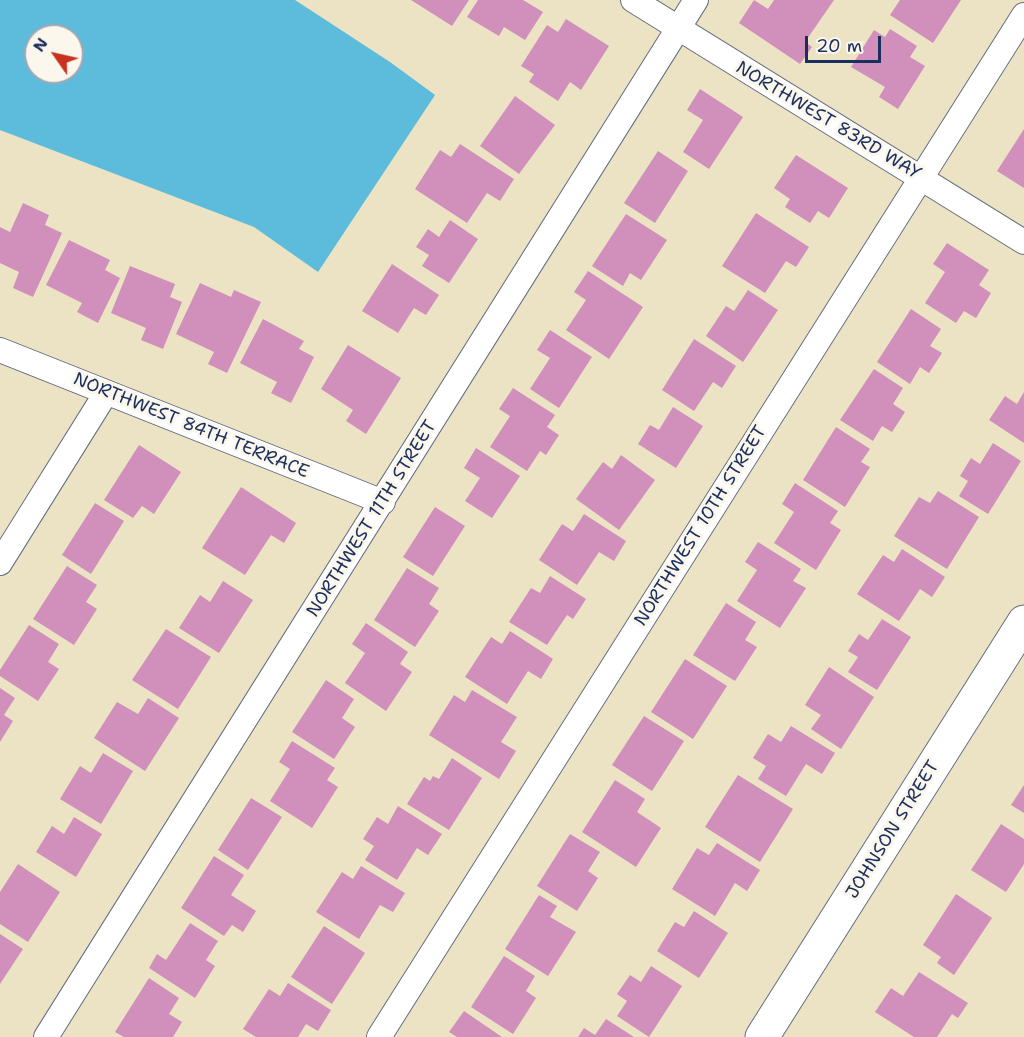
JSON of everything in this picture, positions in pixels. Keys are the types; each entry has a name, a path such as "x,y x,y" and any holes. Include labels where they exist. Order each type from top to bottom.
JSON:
{"street":[{"name":"NORTHWEST 83RD WAY","path":"633,0 1024,242"},
{"name":"NORTHWEST 11TH STREET","path":"46,1037 696,0"},
{"name":"NORTHWEST 10TH STREET","path":"379,1037 1024,15"},
{"name":"NORTHWEST 84TH TERRACE","path":"0,350 383,502"},
{"path":"0,563 106,393"},
{"name":"JOHNSON STREET","path":"762,1037 1024,622"}],"water":[{"path":"0,0 295,0 390,62 435,95 318,272 254,227 0,130"}],"building":[{"path":"411,0 469,0 452,26"},
{"path":"478,0 523,0 543,12 525,40 504,27 499,36 467,17"},
{"path":"754,0 768,9 774,0 834,0 805,42 812,47 800,64 739,23"},
{"path":"900,0 961,0 933,43 890,15"},
{"path":"566,19 609,46 581,90 570,82 558,101 529,82 534,74 521,66 547,25 558,32"},
{"path":"890,29 917,46 910,57 925,66 898,109 879,97 885,87 851,67 874,30 885,37"},
{"path":"700,89 743,117 709,169 683,152 703,120 687,110"},
{"path":"515,96 555,125 519,174 480,146"},
{"path":"1024,129 1024,188 997,171"},
{"path":"460,144 514,179 500,201 487,193 467,223 415,189 440,150 451,157"},
{"path":"658,151 688,171 655,223 624,203"},
{"path":"796,155 848,188 829,218 818,211 810,223 785,207 790,199 774,188"},
{"path":"23,203 49,215 45,225 62,233 33,297 13,288 19,272 0,263 0,227 10,232"},
{"path":"756,213 809,247 796,267 786,261 765,293 722,266"},
{"path":"626,214 667,240 641,280 630,273 623,286 592,266"},
{"path":"450,220 478,239 449,283 422,266 429,255 416,247 428,229 439,237"},
{"path":"69,240 110,260 105,270 120,278 98,323 77,312 82,303 46,285"},
{"path":"947,243 989,270 979,285 991,293 976,318 964,311 956,323 925,303 945,272 933,264"},
{"path":"392,264 439,295 426,315 414,308 398,333 362,311"},
{"path":"130,266 175,284 170,297 182,302 163,349 141,340 146,328 111,313"},
{"path":"588,271 643,307 609,359 566,330 586,300 574,292"},
{"path":"200,283 231,297 234,290 261,302 227,373 208,364 214,352 176,334"},
{"path":"748,290 778,310 743,362 706,336 726,306 734,311"},
{"path":"911,309 941,329 930,346 942,353 929,373 920,367 910,384 877,362"},
{"path":"263,319 304,341 299,349 314,357 291,403 271,393 277,382 240,363"},
{"path":"550,330 592,357 559,408 530,389 550,358 537,350"},
{"path":"694,339 736,366 722,388 713,382 694,411 662,390"},
{"path":"348,345 401,378 366,434 346,421 353,410 321,389"},
{"path":"874,369 903,388 893,404 905,412 892,432 882,426 873,441 840,420"},
{"path":"513,388 555,415 547,427 559,435 546,455 540,451 527,471 490,447 510,416 499,409"},
{"path":"1024,392 1024,443 989,420 1005,396 1017,404"},
{"path":"673,407 703,426 676,468 638,444 650,425 659,430"},
{"path":"836,427 870,449 861,462 870,467 845,507 803,480"},
{"path":"993,443 1021,461 988,514 959,496 968,481 960,476 971,458 980,464"},
{"path":"139,445 181,472 154,514 142,506 133,518 104,500"},
{"path":"476,448 520,476 492,518 465,501 480,478 464,468"},
{"path":"621,455 655,480 619,530 576,499 603,462 612,469"},
{"path":"795,483 838,511 830,523 841,530 816,570 774,543 794,512 782,504"},
{"path":"241,487 296,523 284,543 271,535 245,575 202,548"},
{"path":"938,491 979,517 947,569 894,536 919,497 930,503"},
{"path":"95,503 124,521 91,574 62,555"},
{"path":"435,507 465,526 433,576 403,557"},
{"path":"584,514 626,541 614,561 599,552 577,585 539,560 562,524 573,531"},
{"path":"758,542 801,569 793,581 806,588 780,628 737,601 757,570 745,562"},
{"path":"902,549 945,577 932,597 920,589 899,621 857,594 883,555 894,562"},
{"path":"67,566 97,585 86,602 97,609 74,645 33,619"},
{"path":"407,568 439,588 429,604 439,611 415,647 374,620"},
{"path":"550,576 586,599 573,619 567,615 547,645 509,622 531,588 540,593"},
{"path":"223,581 253,600 219,653 179,628 200,595 210,602"},
{"path":"726,603 756,622 745,640 757,647 735,681 693,655"},
{"path":"882,619 911,637 877,690 848,672 858,657 848,651 859,634 868,640"},
{"path":"366,623 408,652 400,664 412,672 386,711 345,683 365,653 352,644"},
{"path":"29,625 59,644 48,662 59,669 38,701 0,676 0,670"},
{"path":"166,629 211,657 178,709 132,680"},
{"path":"510,631 553,659 541,679 528,671 507,704 465,677 491,637 502,644"},
{"path":"685,659 727,686 693,739 651,712"},
{"path":"829,667 874,697 841,749 811,729 821,715 805,705"},
{"path":"326,680 354,699 342,718 355,727 334,759 292,732"},
{"path":"0,688 15,698 4,715 13,721 0,742"},
{"path":"472,690 517,717 501,742 516,751 499,779 429,735 454,695 465,702"},
{"path":"148,698 179,718 145,771 94,738 117,702 138,714"},
{"path":"644,716 684,741 652,791 612,765"},
{"path":"791,726 835,753 822,774 806,764 786,796 758,779 766,766 753,758 768,734 781,742"},
{"path":"292,741 335,768 327,780 338,787 312,828 270,801 290,769 279,762"},
{"path":"103,753 133,771 101,824 60,799 80,766 91,773"},
{"path":"452,758 482,778 449,830 407,804 424,777 430,781 433,776 439,779"},
{"path":"738,775 793,809 760,862 705,827"},
{"path":"615,780 645,799 637,812 661,828 636,867 582,832"},
{"path":"1024,785 1024,813 1011,805"},
{"path":"251,798 282,817 248,870 218,850"},
{"path":"398,806 442,834 428,855 417,848 397,880 365,860 374,846 363,839 377,817 388,824"},
{"path":"74,817 102,834 76,877 36,852 52,826 64,834"},
{"path":"1001,824 1024,839 1024,864 1006,892 971,870"},
{"path":"570,834 600,852 588,871 598,878 577,911 537,886"},
{"path":"717,843 760,870 747,891 735,883 715,916 672,889 697,848 709,855"},
{"path":"214,856 244,875 231,895 256,911 243,932 232,925 224,936 181,908"},
{"path":"18,864 60,892 28,942 0,924 0,892"},
{"path":"361,866 405,893 393,912 380,905 359,939 316,912 342,872 353,879"},
{"path":"956,894 992,918 954,975 937,963 941,957 923,945"},
{"path":"539,895 557,906 550,917 576,932 548,976 505,949"},
{"path":"694,911 728,933 699,978 657,951 675,922 684,927"},
{"path":"190,923 218,941 206,960 215,966 195,998 149,968 157,954 166,960"},
{"path":"324,926 365,953 332,1004 291,977"},
{"path":"0,934 23,949 0,984"},
{"path":"504,956 535,976 526,991 536,998 513,1034 471,1007"},
{"path":"651,966 682,986 649,1037 617,1016 627,1001 617,994 630,975 641,982"},
{"path":"919,972 968,1003 958,1018 952,1014 937,1037 914,1037 875,1012 891,988 903,996"},
{"path":"149,978 179,998 169,1014 182,1022 173,1037 124,1037 115,1032"},
{"path":"288,983 331,1010 318,1031 306,1024 298,1037 256,1037 243,1029 269,989 280,996"},
{"path":"464,1011 502,1037 457,1037 449,1032"},
{"path":"606,1019 634,1037 578,1037 584,1028 595,1035"}]}
